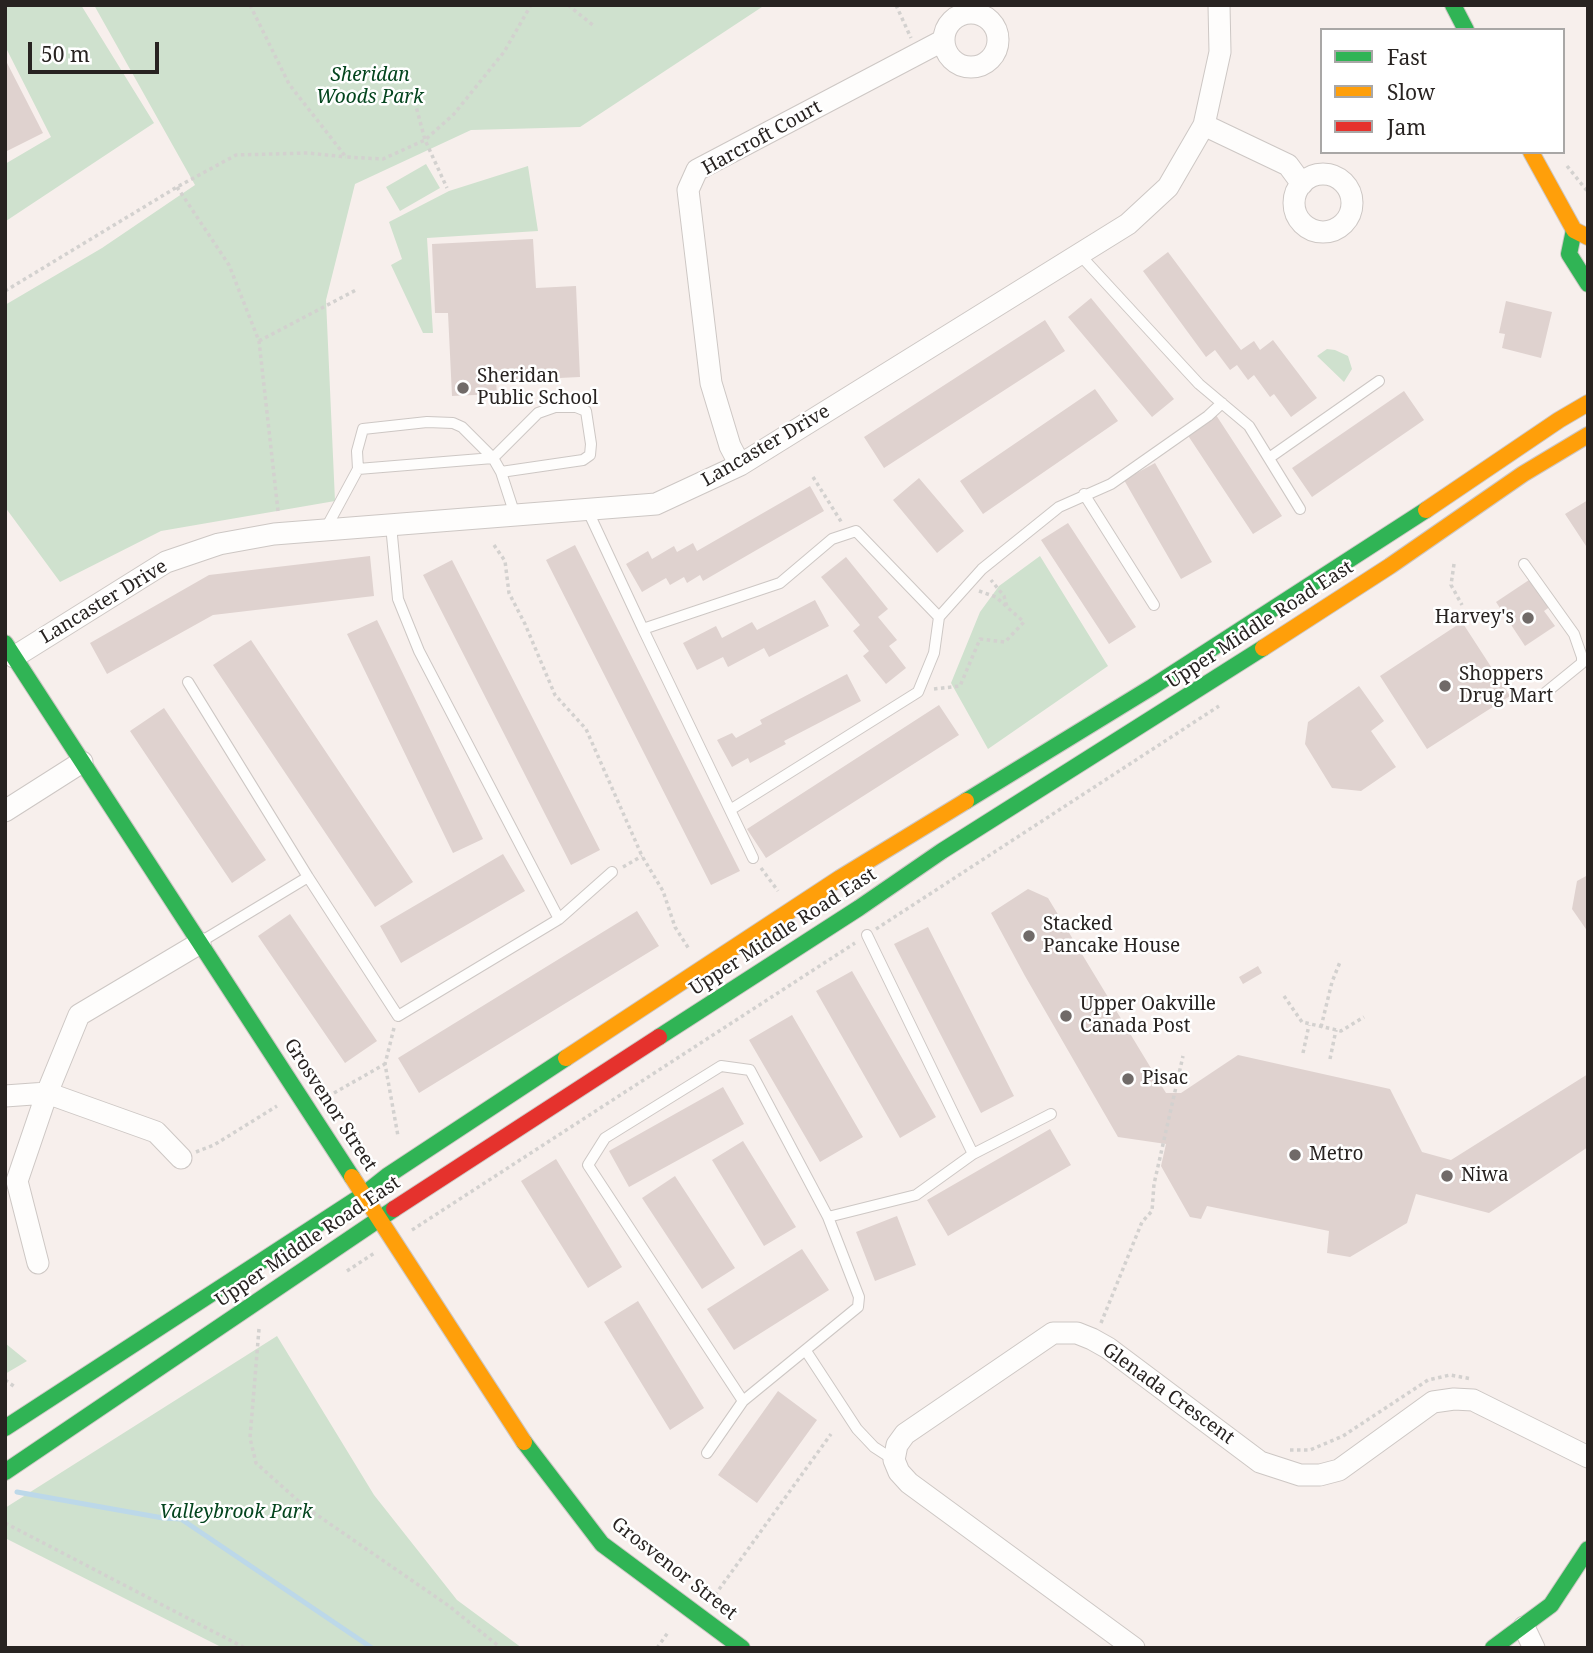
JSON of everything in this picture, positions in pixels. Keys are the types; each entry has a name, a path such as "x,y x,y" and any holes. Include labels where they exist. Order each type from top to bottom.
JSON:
{"main road":[{"path":"1453,5 1465,28"},
{"path":"1532,154 1581,233 1569,254 1588,285"},
{"name":"Upper Middle Road East","path":"5,1428 363,1195 398,1169 841,878 1152,687 1588,403"},
{"name":"Upper Middle Road East","path":"5,1472 379,1219 859,908 942,850 1168,709 1390,566 1523,474 1588,435"},
{"name":"Grosvenor Street","path":"10,650 523,1441 602,1544 742,1648"},
{"path":"1493,1648 1551,1605 1588,1549"}],"street":[{"name":"Lancaster Drive","path":"10,650 166,562 219,544 274,534 656,504 740,465 1128,224 1168,187 1204,125 1220,52 1219,5"},
{"name":"Harcroft Court","path":"740,465 730,446 710,383 688,190 697,170 944,40"},
{"path":"1204,125 1288,165 1302,184"},
{"path":"5,811 82,762"},
{"path":"38,1263 17,1181 47,1093 79,1015 200,943"},
{"path":"5,1096 47,1093 156,1132 181,1158"},
{"name":"Glenada Crescent","path":"894,1460 897,1445 905,1434 1053,1333 1077,1333 1108,1348 1260,1462 1300,1475 1320,1475 1339,1469 1433,1402 1454,1399 1473,1399 1588,1457"},
{"path":"894,1460 899,1472 909,1483 1134,1648"},
{"path":"1524,1627 1534,1648"}],"lane":[{"path":"1080,255 1199,384 1249,426 1300,509"},
{"path":"1269,458 1379,381"},
{"path":"730,810 918,692 934,653 939,617 982,569 1059,507 1111,484 1208,416 1222,403"},
{"path":"358,469 493,458 538,414 555,407 576,407 586,411 590,456 583,460 500,472"},
{"path":"325,530 358,469 357,451 363,429 427,422 462,426 493,458 515,515"},
{"path":"1084,494 1154,605"},
{"path":"587,509 753,858"},
{"path":"391,525 398,599 419,651 559,919"},
{"path":"643,629 780,583 832,539 856,531 939,617"},
{"path":"1524,564 1574,634 1582,657 1582,663 1539,698"},
{"path":"188,682 308,877 398,1016 559,919 612,872"},
{"path":"200,943 308,877"},
{"path":"867,935 973,1154"},
{"path":"707,1453 743,1401 858,1307 859,1297 828,1217 750,1070 721,1066 605,1138 589,1165 743,1401"},
{"path":"828,1217 916,1195 973,1154 1051,1114"},
{"path":"806,1351 857,1429 874,1447 894,1460"}],"path":[{"path":"250,5 289,84 346,158"},
{"path":"5,291 177,187 236,155 308,153 383,159 425,140 454,114 504,52 531,5"},
{"path":"568,5 594,26"},
{"path":"895,5 914,45"},
{"path":"413,95 425,140 447,188"},
{"path":"1564,162 1588,192"},
{"path":"177,187 229,265 259,341 278,511"},
{"path":"259,341 356,290"},
{"path":"813,477 848,534"},
{"path":"494,545 505,561 509,593 555,695 586,729 642,856 663,891 675,928 690,949"},
{"path":"1454,564 1451,585 1462,606"},
{"path":"982,569 1004,596 1007,607"},
{"path":"918,692 960,686 980,639 1005,642 1024,622 996,597 966,587"},
{"path":"346,1272 1228,700"},
{"path":"612,872 642,856"},
{"path":"753,858 778,891"},
{"path":"1321,1027 1340,962"},
{"path":"1284,996 1302,1022 1309,1024 1341,1031 1364,1017"},
{"path":"398,1016 385,1064 398,1136"},
{"path":"1303,1053 1309,1024"},
{"path":"1330,1059 1336,1030"},
{"path":"1110,1331 1101,1324 1142,1222 1152,1211 1154,1184 1183,1056"},
{"path":"334,1093 385,1064"},
{"path":"181,1158 214,1144 298,1094"},
{"path":"248,1335 260,1327 250,1438 256,1463 304,1506 449,1606 501,1648"},
{"path":"1282,1450 1310,1450 1343,1436 1428,1380 1450,1375 1474,1380"},
{"path":"5,1380 15,1388"},
{"path":"715,1595 831,1434"},
{"path":"5,1523 245,1648"},
{"path":"657,1648 669,1631"}],"green space":[{"path":"5,5 81,5 154,123 6,221 5,164 51,137 5,46"},
{"name":"Sheridan Woods Park","path":"94,5 765,5 580,127 471,130 355,184 326,300 335,501 161,531 60,582 5,507 5,305 102,248 195,185"},
{"path":"426,164 440,188 400,211 386,187"},
{"path":"528,166 538,231 427,238 433,333 423,333 391,265 402,259 389,222 449,191"},
{"path":"1327,349 1348,356 1352,369 1344,382 1317,356"},
{"path":"1040,556 1108,666 988,749 951,683 980,612 999,586"},
{"name":"Valleybrook Park","path":"277,1336 374,1495 457,1600 522,1648 223,1648 5,1538 5,1508"},
{"path":"5,1343 27,1361 5,1374"}],"building":[{"path":"5,59 43,133 5,152"},
{"path":"533,239 536,288 576,286 580,377 496,381 497,394 452,396 448,313 435,313 432,244"},
{"path":"1168,252 1241,350 1254,341 1260,350 1273,340 1317,398 1291,417 1274,394 1270,397 1254,375 1248,380 1237,365 1230,370 1215,350 1206,357 1143,271"},
{"path":"1091,298 1174,399 1152,417 1068,317"},
{"path":"1506,301 1552,312 1541,358 1502,348 1505,334 1499,333"},
{"path":"1045,320 1065,351 884,468 864,437"},
{"path":"1095,389 1118,421 983,514 960,481"},
{"path":"1404,391 1424,420 1312,497 1292,468"},
{"path":"1216,415 1282,516 1253,534 1187,434"},
{"path":"1155,463 1212,562 1181,579 1124,480"},
{"path":"919,478 964,531 937,553 893,500"},
{"path":"810,486 824,511 703,581 700,575 687,583 684,577 670,585 666,578 642,592 626,564 648,551 652,559 674,546 677,552 693,543 697,551"},
{"path":"1588,500 1588,549 1565,514"},
{"path":"1068,523 1136,627 1109,644 1041,540"},
{"path":"575,545 740,871 711,885 546,560"},
{"path":"370,556 374,596 213,615 107,674 90,643 209,575"},
{"path":"846,557 888,609 878,617 897,640 889,646 906,668 886,684 863,656 869,651 853,631 860,625 821,577"},
{"path":"452,560 600,850 571,865 423,575"},
{"name":"Harvey's","path":"1532,578 1551,606 1544,611 1555,626 1525,646 1496,602"},
{"path":"815,600 829,626 769,657 764,648 728,667 723,657 697,670 683,643 716,626 722,638 752,622 757,630"},
{"path":"377,620 483,839 453,853 347,634"},
{"name":"Shoppers Drug Mart","path":"1462,622 1510,696 1427,749 1380,676"},
{"path":"251,640 413,882 375,907 213,665"},
{"path":"847,674 861,701 784,741 786,744 750,763 748,758 732,767 717,740 732,733 736,738 762,724 760,720"},
{"path":"1359,686 1384,721 1371,731 1396,767 1361,791 1332,788 1305,744 1308,722"},
{"path":"939,705 959,735 766,858 747,829"},
{"path":"164,708 266,860 232,883 130,731"},
{"path":"503,854 525,891 401,963 380,926"},
{"path":"1588,875 1588,932 1572,909 1577,881"},
{"path":"1028,889 1048,898 1166,1093 1181,1093 1238,1055 1390,1089 1422,1152 1451,1160 1588,1074 1588,1147 1489,1213 1416,1194 1407,1223 1350,1257 1327,1253 1329,1231 1207,1206 1201,1219 1190,1217 1161,1166 1166,1144 1118,1137 991,913"},
{"path":"637,911 659,946 419,1093 398,1058"},
{"path":"290,914 377,1041 345,1063 258,936"},
{"path":"928,927 1014,1096 981,1113 894,944"},
{"path":"1258,966 1262,973 1243,984 1239,977"},
{"path":"852,971 936,1117 900,1138 816,991"},
{"path":"792,1015 863,1137 820,1162 749,1040"},
{"path":"723,1087 744,1124 629,1187 609,1151"},
{"path":"1050,1129 1071,1165 948,1236 927,1200"},
{"path":"743,1141 796,1227 764,1246 712,1160"},
{"path":"556,1159 622,1267 588,1288 521,1181"},
{"path":"675,1176 735,1268 702,1289 642,1198"},
{"path":"897,1216 916,1265 875,1281 856,1232"},
{"path":"802,1249 829,1290 734,1350 707,1309"},
{"path":"638,1301 704,1408 670,1430 604,1322"},
{"path":"778,1391 817,1420 757,1503 718,1475"}],"waterway":[{"path":"17,1492 181,1519 372,1648"}],"traffic: fast":[{"path":"1453,5 1465,28"},
{"path":"1574,230 1569,254 1588,284"},
{"path":"966,801 1152,687 1426,510"},
{"path":"5,643 352,1177"},
{"path":"659,1037 942,851 1263,648"},
{"path":"5,1428 363,1195 387,1176 566,1058"},
{"path":"5,1472 394,1209"},
{"path":"524,1442 602,1544 742,1648"},
{"path":"1493,1648 1551,1605 1588,1549"}],"traffic: slow":[{"path":"1532,154 1574,230 1588,237"},
{"path":"1426,510 1588,403"},
{"path":"1263,648 1390,566 1523,474 1588,435"},
{"path":"566,1058 840,878 966,801"},
{"path":"352,1177 524,1442"}],"traffic: jam":[{"path":"394,1209 659,1037"}],"place":[{"name":"Sheridan Public School","path":"463,388"},
{"name":"Harvey's","path":"1528,618"},
{"name":"Shoppers Drug Mart","path":"1445,686"},
{"name":"Stacked Pancake House","path":"1029,936"},
{"name":"Upper Oakville Canada Post","path":"1066,1016"},
{"name":"Pisac","path":"1128,1079"},
{"name":"Metro","path":"1295,1155"},
{"name":"Niwa","path":"1447,1176"}]}
